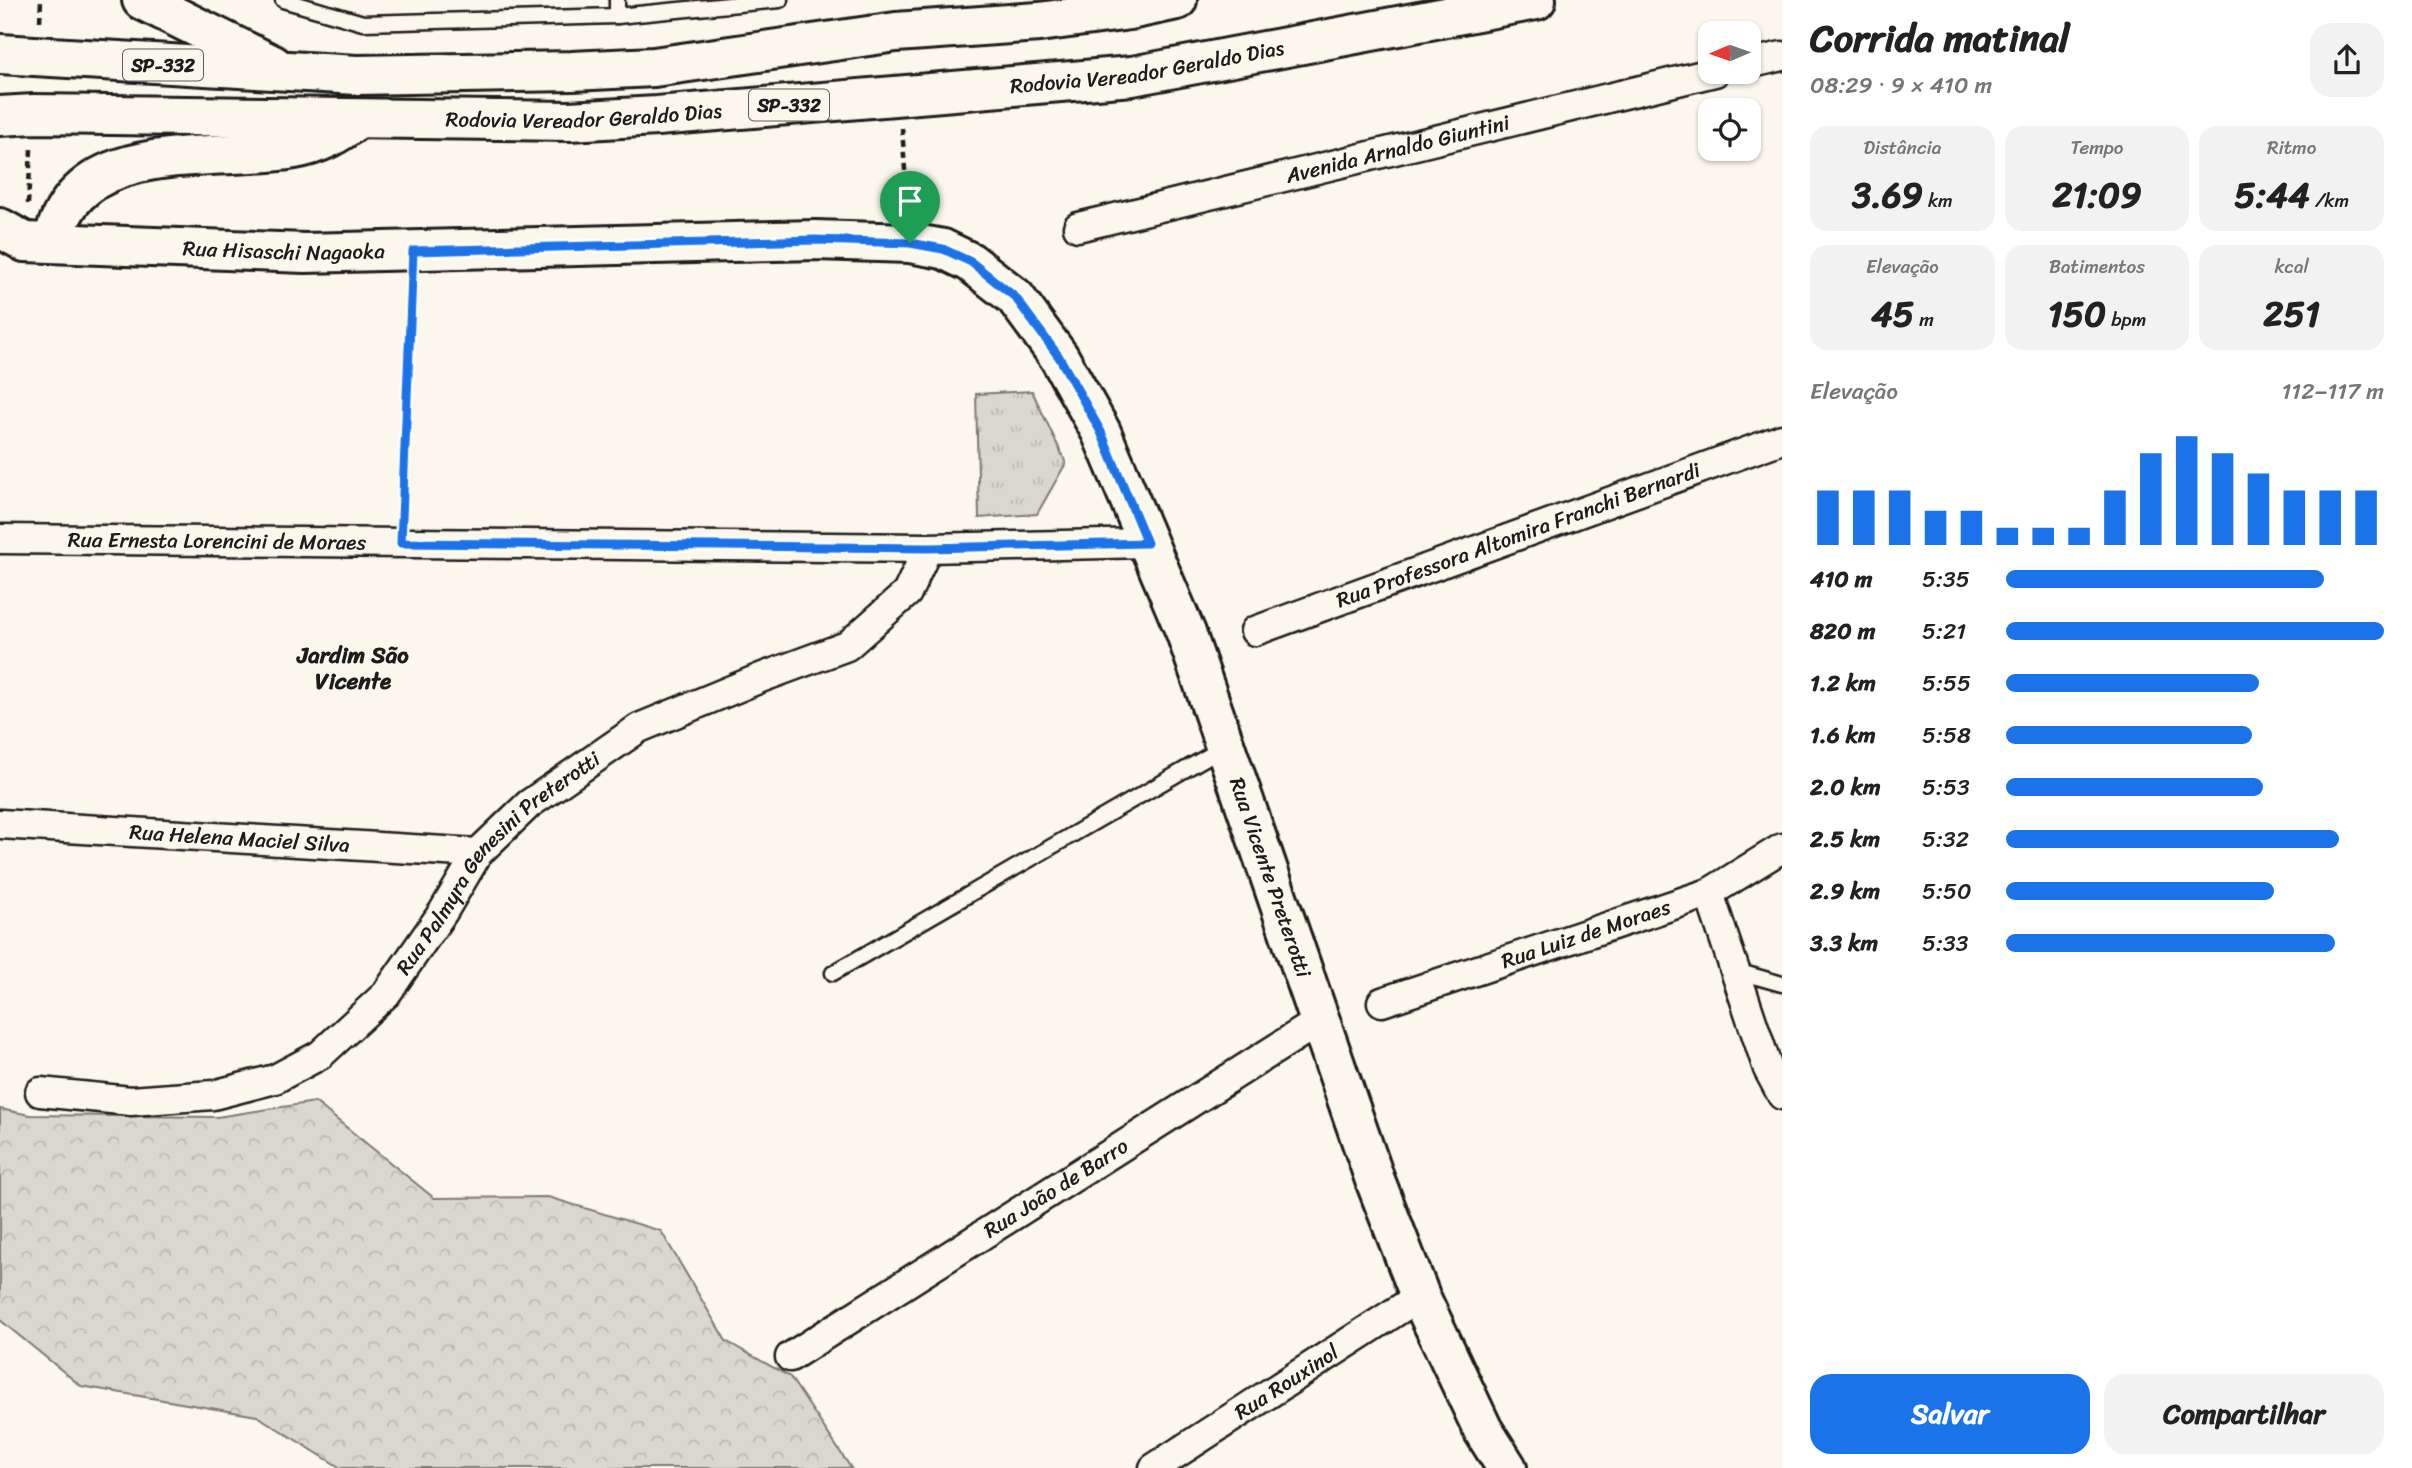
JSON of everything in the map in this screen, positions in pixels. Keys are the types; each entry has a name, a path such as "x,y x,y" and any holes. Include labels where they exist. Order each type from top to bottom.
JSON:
{"main road":[{"path":"142,0 288,72"},
{"name":"Rodovia Vereador Geraldo Dias","path":"0,54 371,75 654,67 896,32 1039,22 1177,0"},
{"path":"1420,23 1463,0"},
{"name":"Rodovia Vereador Geraldo Dias","path":"17,115 569,121 657,117 1132,76 1536,0"},
{"path":"20,240 64,211 78,192 103,175 141,161 296,149 334,136 359,117"},
{"name":"Rua Hisaschi Nagaoka","path":"20,240 305,253 815,240 910,243 943,249 971,262 1015,297"},
{"name":"Rua Vicente Preterotti","path":"1015,297 1059,357 1101,432 1185,633 1375,1180 1420,1296 1483,1430 1507,1468"}],"street":[{"path":"1761,61 1782,56"},
{"name":"Avenida Arnaldo Giuntini","path":"1078,227 1698,76"},
{"name":"Rua Professora Altomira Franchi Bernardi","path":"1255,631 1782,439"},
{"name":"Rua Ernesta Lorencini de Moraes","path":"0,539 928,548 1147,543"},
{"name":"Rua Palmyra Genesini Preterotti","path":"40,1092 131,1101 213,1095 275,1079 320,1055 386,994 443,912 478,853 529,804 639,728 762,677 847,646 907,593 928,548"},
{"name":"Rua Helena Maciel Silva","path":"0,824 478,853"},
{"name":"Rua Luiz de Moraes","path":"1382,1002 1709,893 1782,848"},
{"path":"1709,893 1768,1069 1782,1095"},
{"name":"Rua João de Barro","path":"790,1357 1321,1020"},
{"name":"Rua Rouxinol","path":"1154,1468 1420,1296"}],"lane":[{"path":"283,0 363,23 617,16 780,0"},
{"path":"617,0 617,16"},
{"path":"833,973 1226,747"},
{"path":"1736,971 1782,984"}],"path":[{"path":"900,95 910,243"},
{"path":"17,115 20,240"},
{"path":"401,543 413,251"}],"green space":[{"path":"1032,391 1066,463 1037,514 979,518 976,394"},
{"path":"315,1102 434,1198 548,1197 661,1231 726,1341 790,1377 851,1468 341,1468 257,1416 81,1386 0,1320 0,1109 30,1115 217,1117"}],"district":[{"name":"Jardim São Vicente","path":"353,668"}],"route":[{"path":"815,240 910,243 943,249 971,262 1015,297 1059,357 1101,432 1147,543 928,548 401,543 413,251 815,240"}]}
